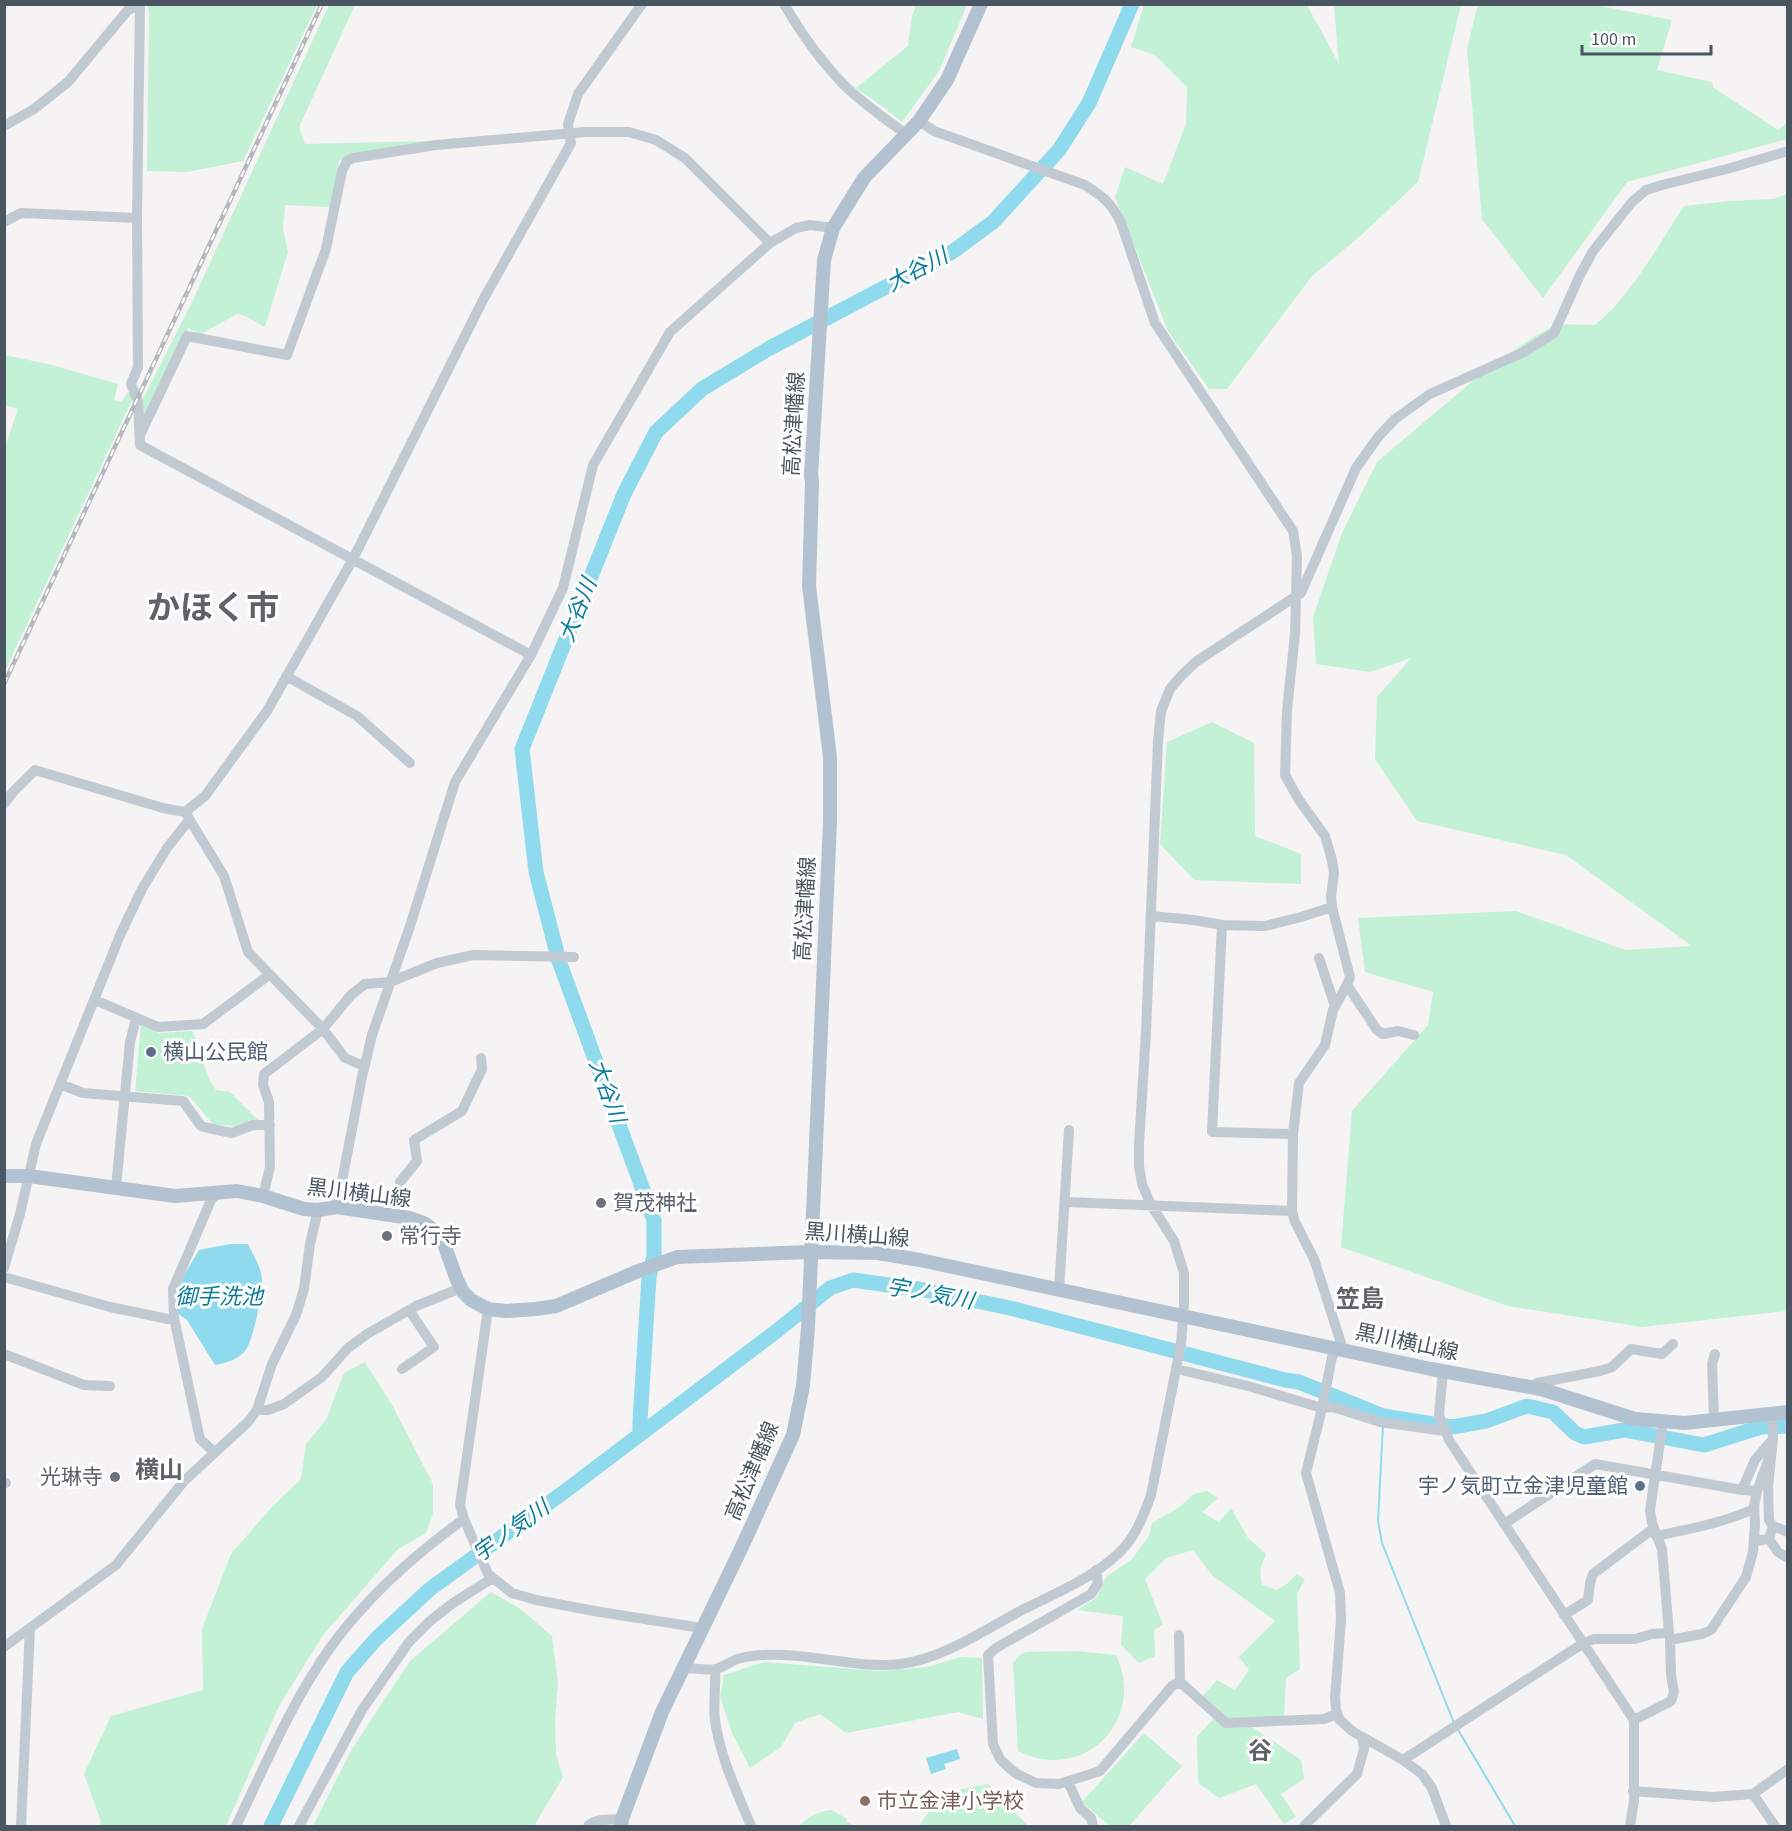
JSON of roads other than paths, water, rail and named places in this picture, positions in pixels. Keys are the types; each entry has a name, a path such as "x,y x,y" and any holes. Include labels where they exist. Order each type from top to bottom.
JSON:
{"main road":[{"name":"高松津幡線","path":"621,1823 662,1712 793,1435 803,1386 808,1328 830,811 830,757 809,585 811,474 824,260 833,228 864,178 919,120 947,80 981,4"},
{"name":"黒川横山線","path":"4,1176 29,1176 175,1196 237,1191 263,1196 304,1209 318,1210 337,1207 400,1216 424,1223 435,1231 444,1244 461,1288 471,1300 488,1309 506,1311 556,1306 640,1270 677,1257 810,1252 878,1253 1534,1388 1635,1419 1662,1431 1685,1423 1714,1420 1772,1431 1788,1412"}],"street":[{"path":"4,126 34,109 68,82 128,10 140,4 137,218 138,367 131,384 138,401 140,445 531,655"},
{"path":"4,1268 20,1214 36,1144 121,933 142,889 187,816 205,796 267,711 353,559 483,300 571,143 568,123 578,94 642,4"},
{"path":"784,4 798,28 843,84 906,134"},
{"path":"919,120 934,131 1085,185 1102,196 1114,208 1132,253 1155,323 1293,531 1297,556 1295,634 1287,710 1285,775 1299,800 1325,836 1334,874 1332,907 1350,977 1335,1006 1324,1045 1299,1083 1293,1134 1292,1211 1295,1222 1314,1259 1341,1343 1332,1357 1306,1473 1340,1593 1341,1620 1335,1704 1337,1714 1346,1726 1416,1769 1427,1780 1436,1797 1446,1827"},
{"path":"140,437 187,336 287,355 326,249 342,171 347,161 353,158 436,145 585,132 629,132 656,140 685,158 770,243"},
{"path":"684,1668 715,1669 738,1659 763,1655 795,1655 870,1664 897,1664 918,1660 942,1652 1069,1586 1118,1554 1133,1536 1152,1495 1176,1375 1183,1317 1184,1273 1174,1241 1151,1205 1142,1184 1139,1166 1158,741 1161,711 1170,689 1197,661 1301,593 1356,468 1378,437 1395,419 1430,394 1524,351 1554,333 1593,250 1632,202 1646,190 1662,184 1727,169 1788,151"},
{"path":"4,222 21,213 137,218"},
{"path":"337,1207 372,1035 410,926 455,782 531,655 563,588 593,465 669,332 770,243 796,228 810,225 833,228"},
{"path":"286,676 357,716 410,764"},
{"path":"4,804 35,770 187,816 224,876 248,952 323,1029 345,1058 364,1066"},
{"path":"1151,916 1222,925 1265,926 1332,907"},
{"path":"1222,925 1212,1132 1293,1134"},
{"path":"263,1196 270,1167 269,1102 263,1085 264,1074 323,1029 351,995 365,984 390,982 437,963 473,955 572,957"},
{"path":"1319,958 1335,1006"},
{"path":"95,1000 158,1027 203,1024 269,975"},
{"path":"1347,986 1377,1030 1383,1034 1398,1031 1414,1035"},
{"path":"116,1187 130,1042 136,1019"},
{"path":"400,1216 398,1201 400,1182 417,1161 414,1140 462,1111 482,1070 481,1058"},
{"path":"60,1084 83,1093 183,1101 201,1126 208,1128 232,1132 254,1125 270,1125"},
{"path":"1059,1290 1069,1130"},
{"path":"214,1452 200,1439 174,1318 173,1289 211,1200 219,1192"},
{"path":"1066,1202 1292,1211"},
{"path":"4,1647 116,1565 184,1481 248,1422 257,1410 272,1364 296,1315 304,1288 310,1244 318,1210"},
{"path":"4,1277 110,1307 168,1319 174,1318"},
{"path":"257,1410 268,1410 284,1404 322,1377 348,1348 367,1334 431,1299 461,1288"},
{"path":"488,1309 460,1505 489,1576 512,1593 536,1600 702,1628"},
{"path":"402,1369 434,1347 409,1310"},
{"path":"1534,1388 1537,1383 1612,1367 1631,1349 1662,1354 1673,1344"},
{"path":"4,1354 84,1385 110,1386"},
{"path":"1714,1420 1713,1364 1715,1354"},
{"path":"1443,1371 1439,1415 1449,1440 1634,1720 1630,1827"},
{"path":"1176,1375 1248,1386 1323,1403 1383,1422 1444,1430"},
{"path":"1402,1760 1582,1644 1594,1639 1635,1639 1652,1634 1669,1634 1662,1549 1650,1510 1662,1431"},
{"path":"1742,1490 1755,1460 1772,1431"},
{"path":"1634,1720 1671,1701 1674,1692 1670,1640 1712,1630 1746,1577 1753,1552 1754,1509 1757,1491 1772,1431"},
{"path":"1772,1431 1768,1487 1769,1520 1773,1527 1788,1532"},
{"path":"1504,1524 1595,1464 1757,1491"},
{"path":"1564,1615 1588,1600 1593,1574 1655,1532 1705,1526 1754,1509"},
{"path":"236,1827 279,1735 309,1680 330,1648 381,1588 418,1554 466,1522"},
{"path":"1769,1539 1773,1527"},
{"path":"1754,1541 1769,1539"},
{"path":"1769,1539 1778,1552 1788,1558"},
{"path":"1096,1570 1098,1583 1091,1594 996,1648 988,1655 993,1744 1000,1759 1017,1774 1036,1783 1059,1784 1100,1771 1172,1686 1180,1682"},
{"path":"299,1827 362,1710 385,1674 430,1621 489,1576"},
{"path":"21,1827 30,1628"},
{"path":"1179,1635 1180,1682 1226,1723 1324,1719 1337,1714"},
{"path":"715,1669 715,1719 719,1742 751,1827"},
{"path":"1304,1827 1357,1774 1364,1749 1362,1737"},
{"path":"1633,1791 1713,1797 1754,1794 1788,1769"},
{"path":"1068,1782 1080,1808 1091,1818 1093,1827"},
{"path":"1754,1794 1775,1827"},
{"path":"588,1827 589,1824 599,1820 621,1823"}],"water":[{"name":"御手洗池","path":"230,1244 248,1244 261,1274 261,1295 254,1328 245,1351 231,1361 215,1365 187,1320 177,1313 180,1282 199,1250"},
{"path":"957,1749 960,1759 944,1764 946,1769 931,1774 926,1758"}],"waterway":[{"name":"大谷川","path":"640,1433 649,1277 654,1256 654,1220 559,961 536,872 522,749 624,494 656,432 702,389 768,349 952,252 993,222 1059,150 1089,103 1132,4"},
{"name":"宇ノ気川","path":"271,1826 347,1672 376,1639 430,1589 564,1492 830,1288 853,1280 924,1290 1010,1308 1299,1382 1383,1416 1452,1427 1486,1421 1527,1406 1553,1412 1575,1433 1584,1437 1624,1430 1704,1445 1761,1427 1788,1426"},
{"path":"1383,1425 1378,1521 1382,1543 1454,1723"},
{"path":"1457,1728 1515,1826"}],"railway":[{"path":"4,684 322,4"}],"place":[{"name":"横山公民館","path":"151,1052"},
{"name":"賀茂神社","path":"601,1203"},
{"name":"常行寺","path":"387,1236"},
{"name":"光琳寺","path":"115,1477"},
{"name":"宇ノ気町立金津児童館","path":"1640,1486"},
{"name":"市立金津小学校","path":"865,1801"}],"district":[{"name":"かほく市","path":"213,608"},
{"name":"笠島","path":"1360,1299"},
{"name":"横山","path":"159,1470"},
{"name":"谷","path":"1260,1751"}]}
